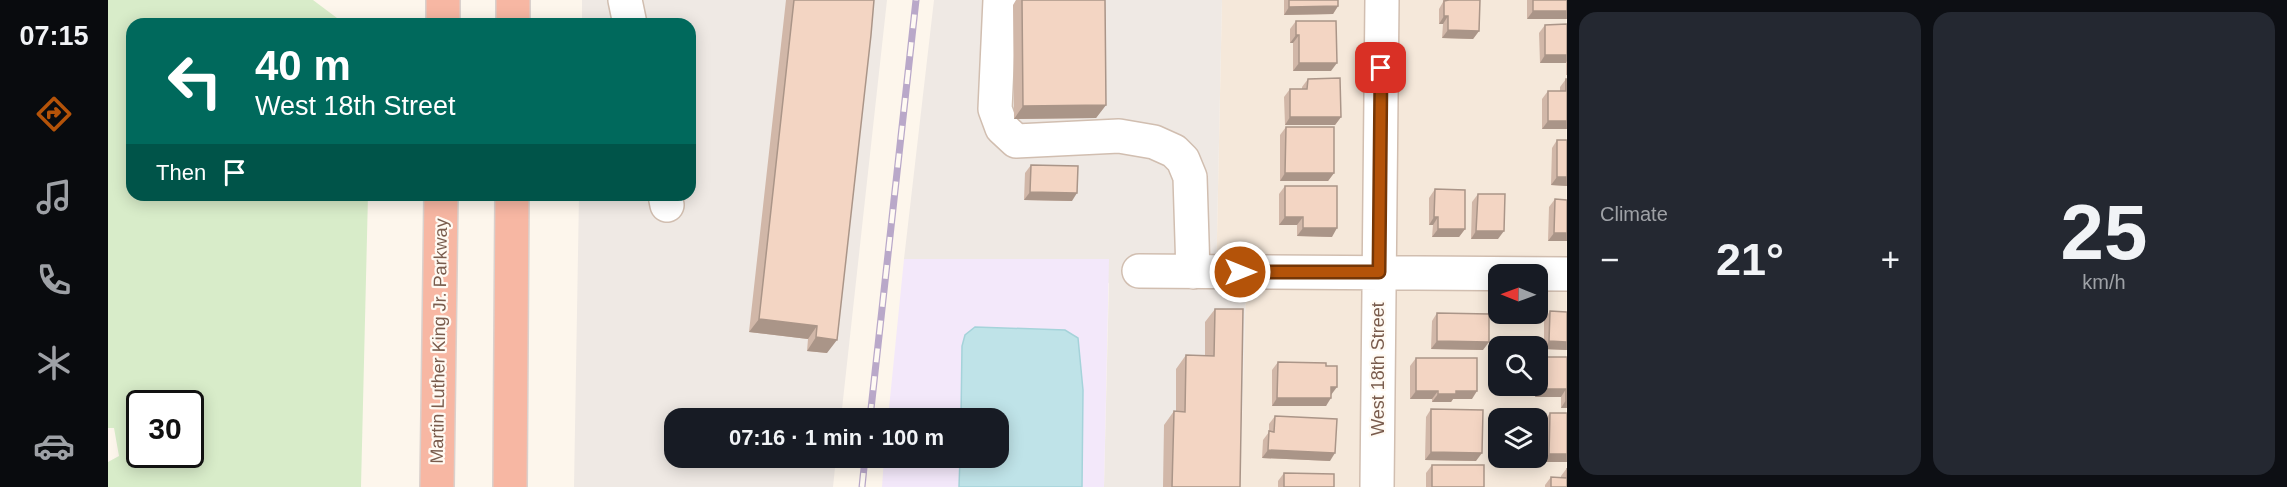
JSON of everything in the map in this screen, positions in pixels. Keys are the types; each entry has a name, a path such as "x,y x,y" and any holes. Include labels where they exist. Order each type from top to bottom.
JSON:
{"highway":[{"path":"443,0 443,18"},
{"path":"513,0 513,18"},
{"name":"Martin Luther King Jr. Parkway","path":"437,487 441,201"},
{"path":"510,487 512,201"}],"street":[{"path":"625,0 629,18"},
{"path":"1000,0 994,109 1002,128 1016,141 1119,136 1154,142 1174,151 1183,160 1190,177 1193,272"},
{"name":"West 18th Street","path":"1377,487 1382,0"},
{"path":"1139,271 1567,274"}],"shaded area":[{"path":"582,0 887,0 842,408 664,408 664,468 835,468 833,487 574,487 579,201 696,201 696,18 582,18"},
{"path":"934,0 1222,0 1216,283 1246,284 1240,487 1104,487 1109,283 904,259"},
{"path":"1222,0 1567,0 1567,487 1240,487 1246,284 1216,284"},
{"path":"904,259 1109,259 1104,487 882,487 883,468 1009,468 1009,408 889,408"}],"green space":[{"path":"108,0 313,0 337,18 126,18 126,201 368,201 361,487 108,487 108,462 119,456 114,428 108,428"}],"water":[{"path":"975,327 1065,330 1078,338 1083,390 1082,487 959,487 960,468 1009,468 1009,408 961,408 962,346 965,335"}],"building":[{"path":"794,0 874,0 837,340 816,337 817,326 759,319"},
{"path":"1022,0 1105,0 1106,105 1023,106"},
{"path":"1289,0 1338,0 1338,6 1289,7"},
{"path":"1480,0 1479,31 1448,30 1448,16 1444,16 1444,1"},
{"path":"1533,0 1567,0 1567,11 1533,11"},
{"path":"1296,21 1336,21 1337,63 1299,63 1299,35 1296,35"},
{"path":"1567,24 1567,55 1545,55 1545,25"},
{"path":"1340,78 1341,117 1290,117 1290,89 1307,89 1308,79"},
{"path":"1566,79 1567,121 1548,121 1548,91 1566,91"},
{"path":"1286,127 1334,127 1334,173 1285,173"},
{"path":"1557,140 1567,140 1567,177 1557,177"},
{"path":"1031,165 1078,166 1077,193 1030,192"},
{"path":"1285,186 1337,186 1337,228 1303,228 1303,217 1285,217"},
{"path":"1435,189 1465,190 1465,229 1438,229 1438,217 1434,217"},
{"path":"1478,194 1505,194 1504,231 1476,231"},
{"path":"1555,199 1567,200 1567,233 1554,233"},
{"path":"1215,309 1243,309 1240,487 1172,487 1174,411 1185,412 1186,355 1214,356"},
{"path":"1550,311 1567,312 1567,342 1549,341"},
{"path":"1437,313 1488,314 1488,342 1437,341"},
{"path":"1548,357 1567,357 1567,400 1566,389 1548,389"},
{"path":"1416,358 1477,358 1477,391 1438,394 1438,391 1416,391"},
{"path":"1278,362 1326,363 1326,366 1337,366 1337,387 1331,387 1331,398 1277,398"},
{"path":"1431,409 1483,410 1482,453 1431,452"},
{"path":"1550,413 1567,413 1567,454 1549,454"},
{"path":"1275,416 1337,419 1335,453 1268,450 1269,431 1274,432"},
{"path":"1432,465 1484,465 1484,487 1432,487"},
{"path":"1284,473 1334,474 1334,487 1284,487"},
{"path":"1551,477 1567,478 1567,487 1551,487"}],"railway":[{"path":"871,408 916,0"},
{"path":"862,487 864,468"}],"route":[{"path":"1240,272 1379,272 1381,68"}]}
